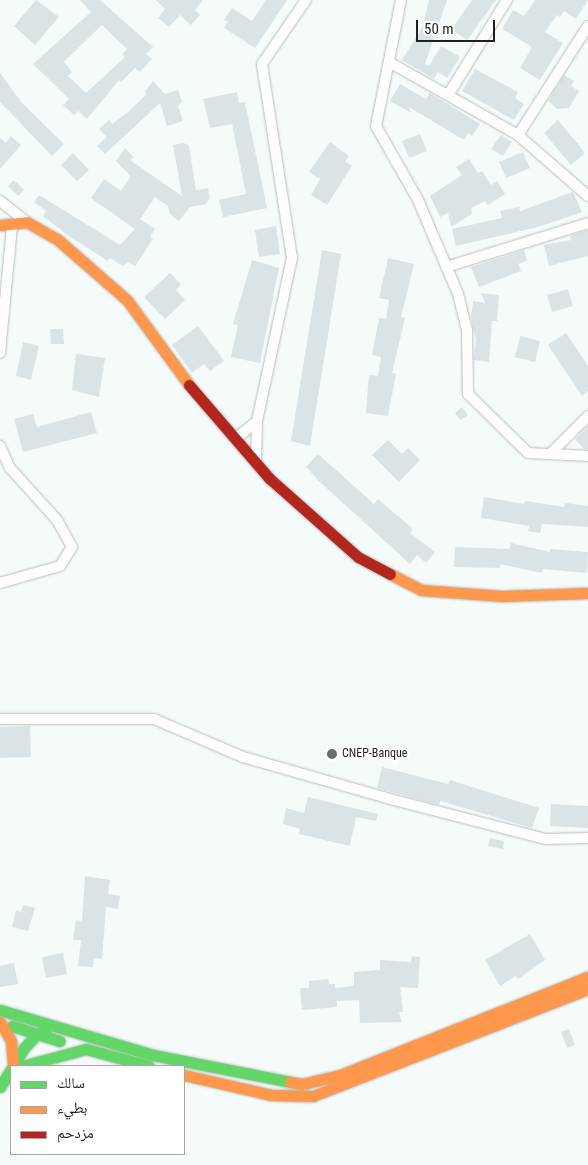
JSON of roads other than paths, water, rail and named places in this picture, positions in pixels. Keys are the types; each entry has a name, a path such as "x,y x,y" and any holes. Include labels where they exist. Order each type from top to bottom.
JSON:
{"main road":[{"path":"0,225 12,226 27,222 57,239 127,300 198,397 235,440 256,463 358,557 421,590 502,596 588,593"},
{"path":"0,1010 55,1028 153,1055 302,1084 340,1075 588,977"},
{"path":"185,1075 271,1095 313,1096 588,989"},
{"path":"24,1018 37,1034 35,1054 27,1065"},
{"path":"0,1022 145,1065"},
{"path":"0,1022 11,1041 12,1064"},
{"path":"12,1064 37,1034 55,1028"},
{"path":"30,1065 86,1049"},
{"path":"0,1088 10,1068"},
{"path":"0,1088 10,1080"}],"street":[{"path":"256,463 257,421 292,258 262,64 306,0"},
{"path":"401,0 376,126 418,200 446,267 467,328 468,394 528,453 588,456"},
{"path":"448,95 507,0"},
{"path":"518,135 588,25"},
{"path":"389,62 518,135 588,196"},
{"path":"0,201 27,222"},
{"path":"446,267 588,223"},
{"path":"0,353 12,226"},
{"path":"550,454 588,416"},
{"path":"235,440 257,421"},
{"path":"0,446 10,468 56,520 72,547 60,566 0,583"},
{"path":"0,720 11,717 154,719 242,757 390,799 546,839 588,838"}],"place":[{"name":"CNEP-Banque","path":"332,754"}]}
